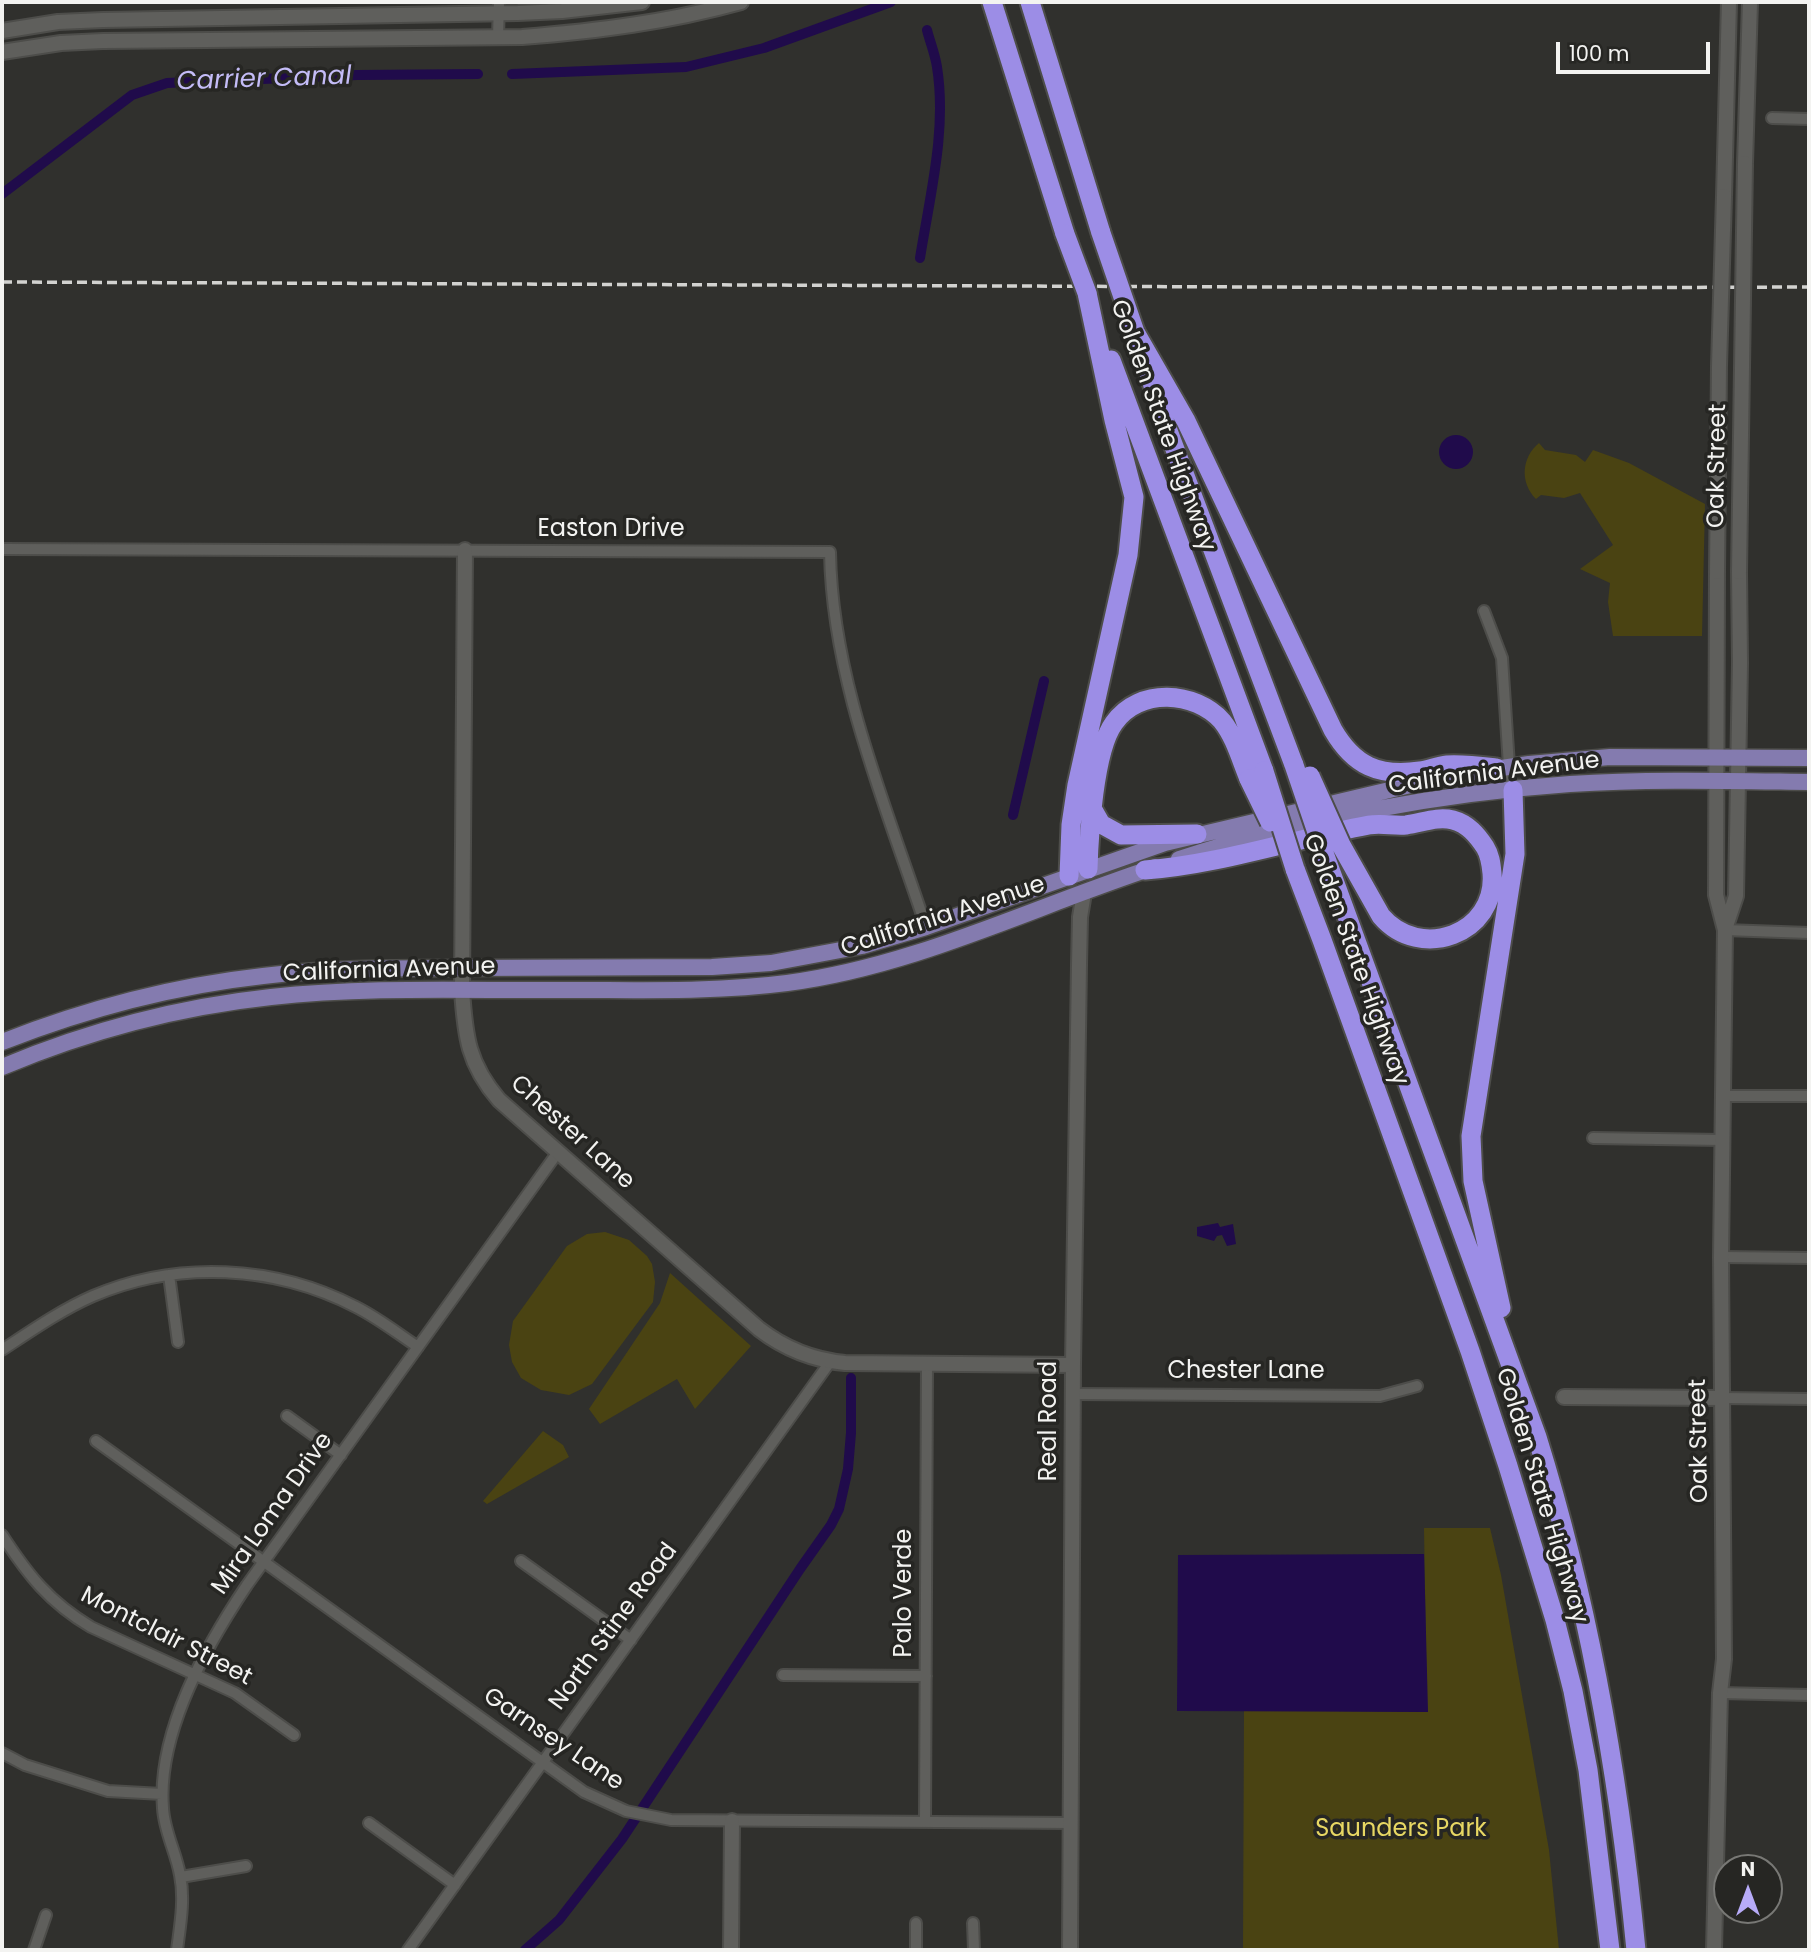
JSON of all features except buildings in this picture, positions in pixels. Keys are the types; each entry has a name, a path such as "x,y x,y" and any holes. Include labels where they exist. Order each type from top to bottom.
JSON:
{"highway":[{"name":"Golden State Highway","path":"992,2 1065,233 1087,293 1123,420 1322,940 1470,1351 1555,1620 1573,1691 1588,1770 1610,1950"},
{"name":"Golden State Highway","path":"1030,2 1101,233 1164,420 1272,702 1333,849 1558,1503 1581,1599 1614,1769 1624,1832 1636,1950"},
{"path":"1135,332 1186,421 1333,730 1349,753 1362,764 1390,772 1462,764 1502,767"},
{"path":"1069,876 1071,825 1077,785 1100,689 1133,521 1134,497 1123,420"},
{"path":"1088,869 1101,760 1113,723 1135,705 1159,697 1186,699 1200,704 1213,713 1230,734 1257,775"},
{"path":"1513,790 1515,854 1473,1113 1471,1158 1478,1207 1521,1394"},
{"path":"1093,810 1101,824 1121,835 1197,834"},
{"path":"1145,870 1220,860 1372,825 1445,819 1471,829 1488,853 1492,867 1492,892 1480,915 1460,932 1425,939 1400,933 1389,926 1333,849"}],"main road":[{"path":"2,31 58,22 92,20 499,7 562,11 642,2"},
{"path":"696,15 714,2"},
{"path":"2,52 61,43 175,38 498,37 618,28 696,15 741,2"},
{"name":"Oak Street","path":"1714,1950 1720,1693 1724,1659 1721,1257 1724,929 1716,894 1715,782 1719,366 1729,2"},
{"name":"Oak Street","path":"1724,929 1736,896 1750,2"},
{"name":"Chester Lane","path":"465,550 462,990 466,1038 478,1072 499,1100 766,1334 792,1350 830,1362 1073,1365"},
{"name":"California Avenue","path":"2,1042 89,1011 178,989 253,977 304,972 462,968 751,965 837,952 926,927 1143,850 1197,834 1431,780 1502,767 1610,757 1809,758"},
{"name":"California Avenue","path":"2,1067 58,1044 160,1016 273,996 462,990 666,990 767,985 833,975 928,950 1145,870 1282,831 1392,808 1513,790 1595,783 1809,782"},
{"path":"1372,825 1451,806 1475,795"},
{"path":"1084,893 1088,869"},
{"path":"1069,876 1084,893"},
{"name":"Real Road","path":"1070,1950 1073,1365 1080,918 1084,893"},
{"path":"833,975 855,960 918,941 925,934 926,927"},
{"path":"767,985 767,981 774,975 827,963 837,952"},
{"path":"666,990 671,980 736,975 743,973 751,965"},
{"path":"160,1016 172,1007 178,989"},
{"path":"1564,1397 1721,1398"},
{"path":"731,1950 732,1821"}],"street":[{"path":"498,37 499,7"},
{"path":"1772,118 1809,119"},
{"name":"Easton Drive","path":"2,549 830,552 833,606 845,676 926,927"},
{"path":"1484,611 1502,657 1502,767 1513,790"},
{"path":"1724,929 1809,933"},
{"path":"1723,1096 1809,1096"},
{"path":"1592,1138 1722,1140"},
{"name":"Mira Loma Drive","path":"177,1950 183,1902 181,1877 167,1832 162,1794 166,1758 195,1675 228,1613 558,1152"},
{"path":"1721,1257 1809,1258"},
{"path":"2,1350 58,1314 94,1296 140,1281 169,1275 208,1272 240,1273 301,1284 358,1308 418,1347"},
{"path":"169,1275 178,1342"},
{"name":"North Stine Road","path":"408,1950 830,1362"},
{"name":"Palo Verde","path":"925,1822 927,1364"},
{"name":"Chester Lane","path":"1073,1394 1380,1396 1417,1386"},
{"path":"1721,1398 1809,1399"},
{"path":"287,1416 341,1455"},
{"name":"Garnsey Lane","path":"96,1441 584,1792 626,1811 671,1820 1071,1822"},
{"name":"Montclair Street","path":"2,1535 39,1588 71,1616 235,1693 294,1735"},
{"path":"521,1561 631,1640"},
{"path":"783,1675 926,1676"},
{"path":"1720,1693 1809,1695"},
{"path":"2,1753 25,1765 108,1791 162,1794"},
{"path":"369,1823 455,1885"},
{"path":"181,1877 246,1866"},
{"path":"34,1950 46,1915"},
{"path":"916,1923 916,1950"},
{"path":"973,1923 974,1950"}],"green space":[{"path":"1539,443 1545,450 1576,455 1585,462 1593,450 1629,463 1705,504 1702,636 1613,636 1608,602 1610,583 1580,569 1613,545 1580,493 1564,498 1541,495 1536,499 1531,493 1525,478 1526,463"},
{"path":"605,1232 629,1240 647,1256 652,1264 655,1282 653,1302 592,1384 569,1395 541,1390 521,1378 512,1362 509,1345 513,1321 567,1246 587,1234"},
{"path":"670,1273 751,1346 695,1409 677,1379 600,1424 589,1409 660,1303"},
{"path":"543,1431 563,1445 569,1457 487,1504 483,1501"},
{"name":"Saunders Park","path":"1424,1528 1490,1528 1501,1575 1549,1850 1559,1950 1243,1950 1244,1710 1427,1712"}],"shaded area":[{"path":"1456,435 1468,440 1473,452 1468,464 1456,469 1444,464 1439,452 1444,440"},
{"path":"1218,1223 1220,1227 1233,1224 1236,1244 1227,1246 1222,1235 1217,1236 1214,1241 1197,1236 1197,1227"},
{"path":"1424,1554 1428,1712 1177,1711 1178,1555"}],"waterway":[{"name":"Carrier Canal","path":"512,74 686,67 764,48 891,2"},
{"path":"920,258 936,162 940,115 937,67 927,30"},
{"name":"Carrier Canal","path":"2,194 132,95 167,83 357,75 478,74"},
{"path":"1013,815 1044,681"},
{"path":"525,1950 559,1920 622,1839 831,1525 839,1509 848,1469 851,1378"}],"railway":[{"path":"2,282 1809,287"}]}
